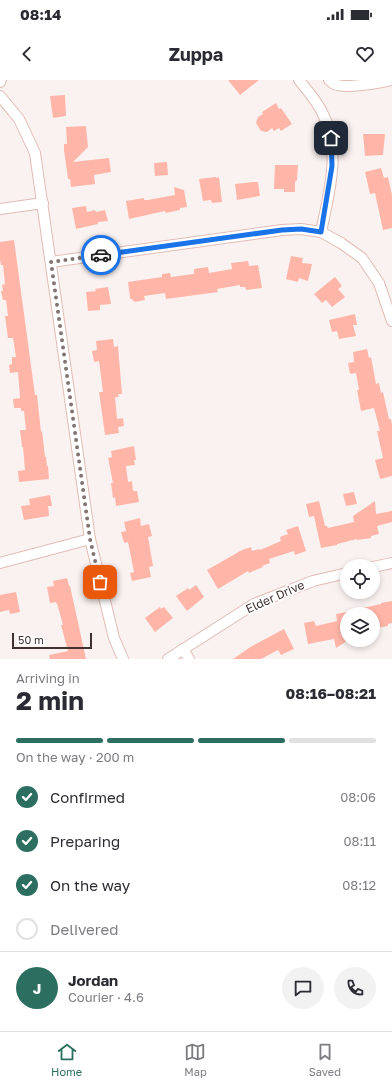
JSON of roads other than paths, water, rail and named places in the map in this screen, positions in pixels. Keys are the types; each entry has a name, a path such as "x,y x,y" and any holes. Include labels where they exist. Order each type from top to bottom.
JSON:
{"street":[{"path":"299,80 316,101 323,113 331,138 332,166 321,232"},
{"path":"329,80 334,85 349,86 382,83 391,80"},
{"path":"0,96 19,119 34,153 43,203 90,539 114,638 123,659"},
{"path":"0,209 43,203"},
{"path":"51,262 282,230 301,229 321,232 341,243 362,258 378,283 392,321"},
{"path":"0,562 90,539"},
{"path":"380,566 392,563"},
{"name":"Elder Drive","path":"168,659 254,604 313,581 340,575"},
{"path":"183,649 189,659"}]}
